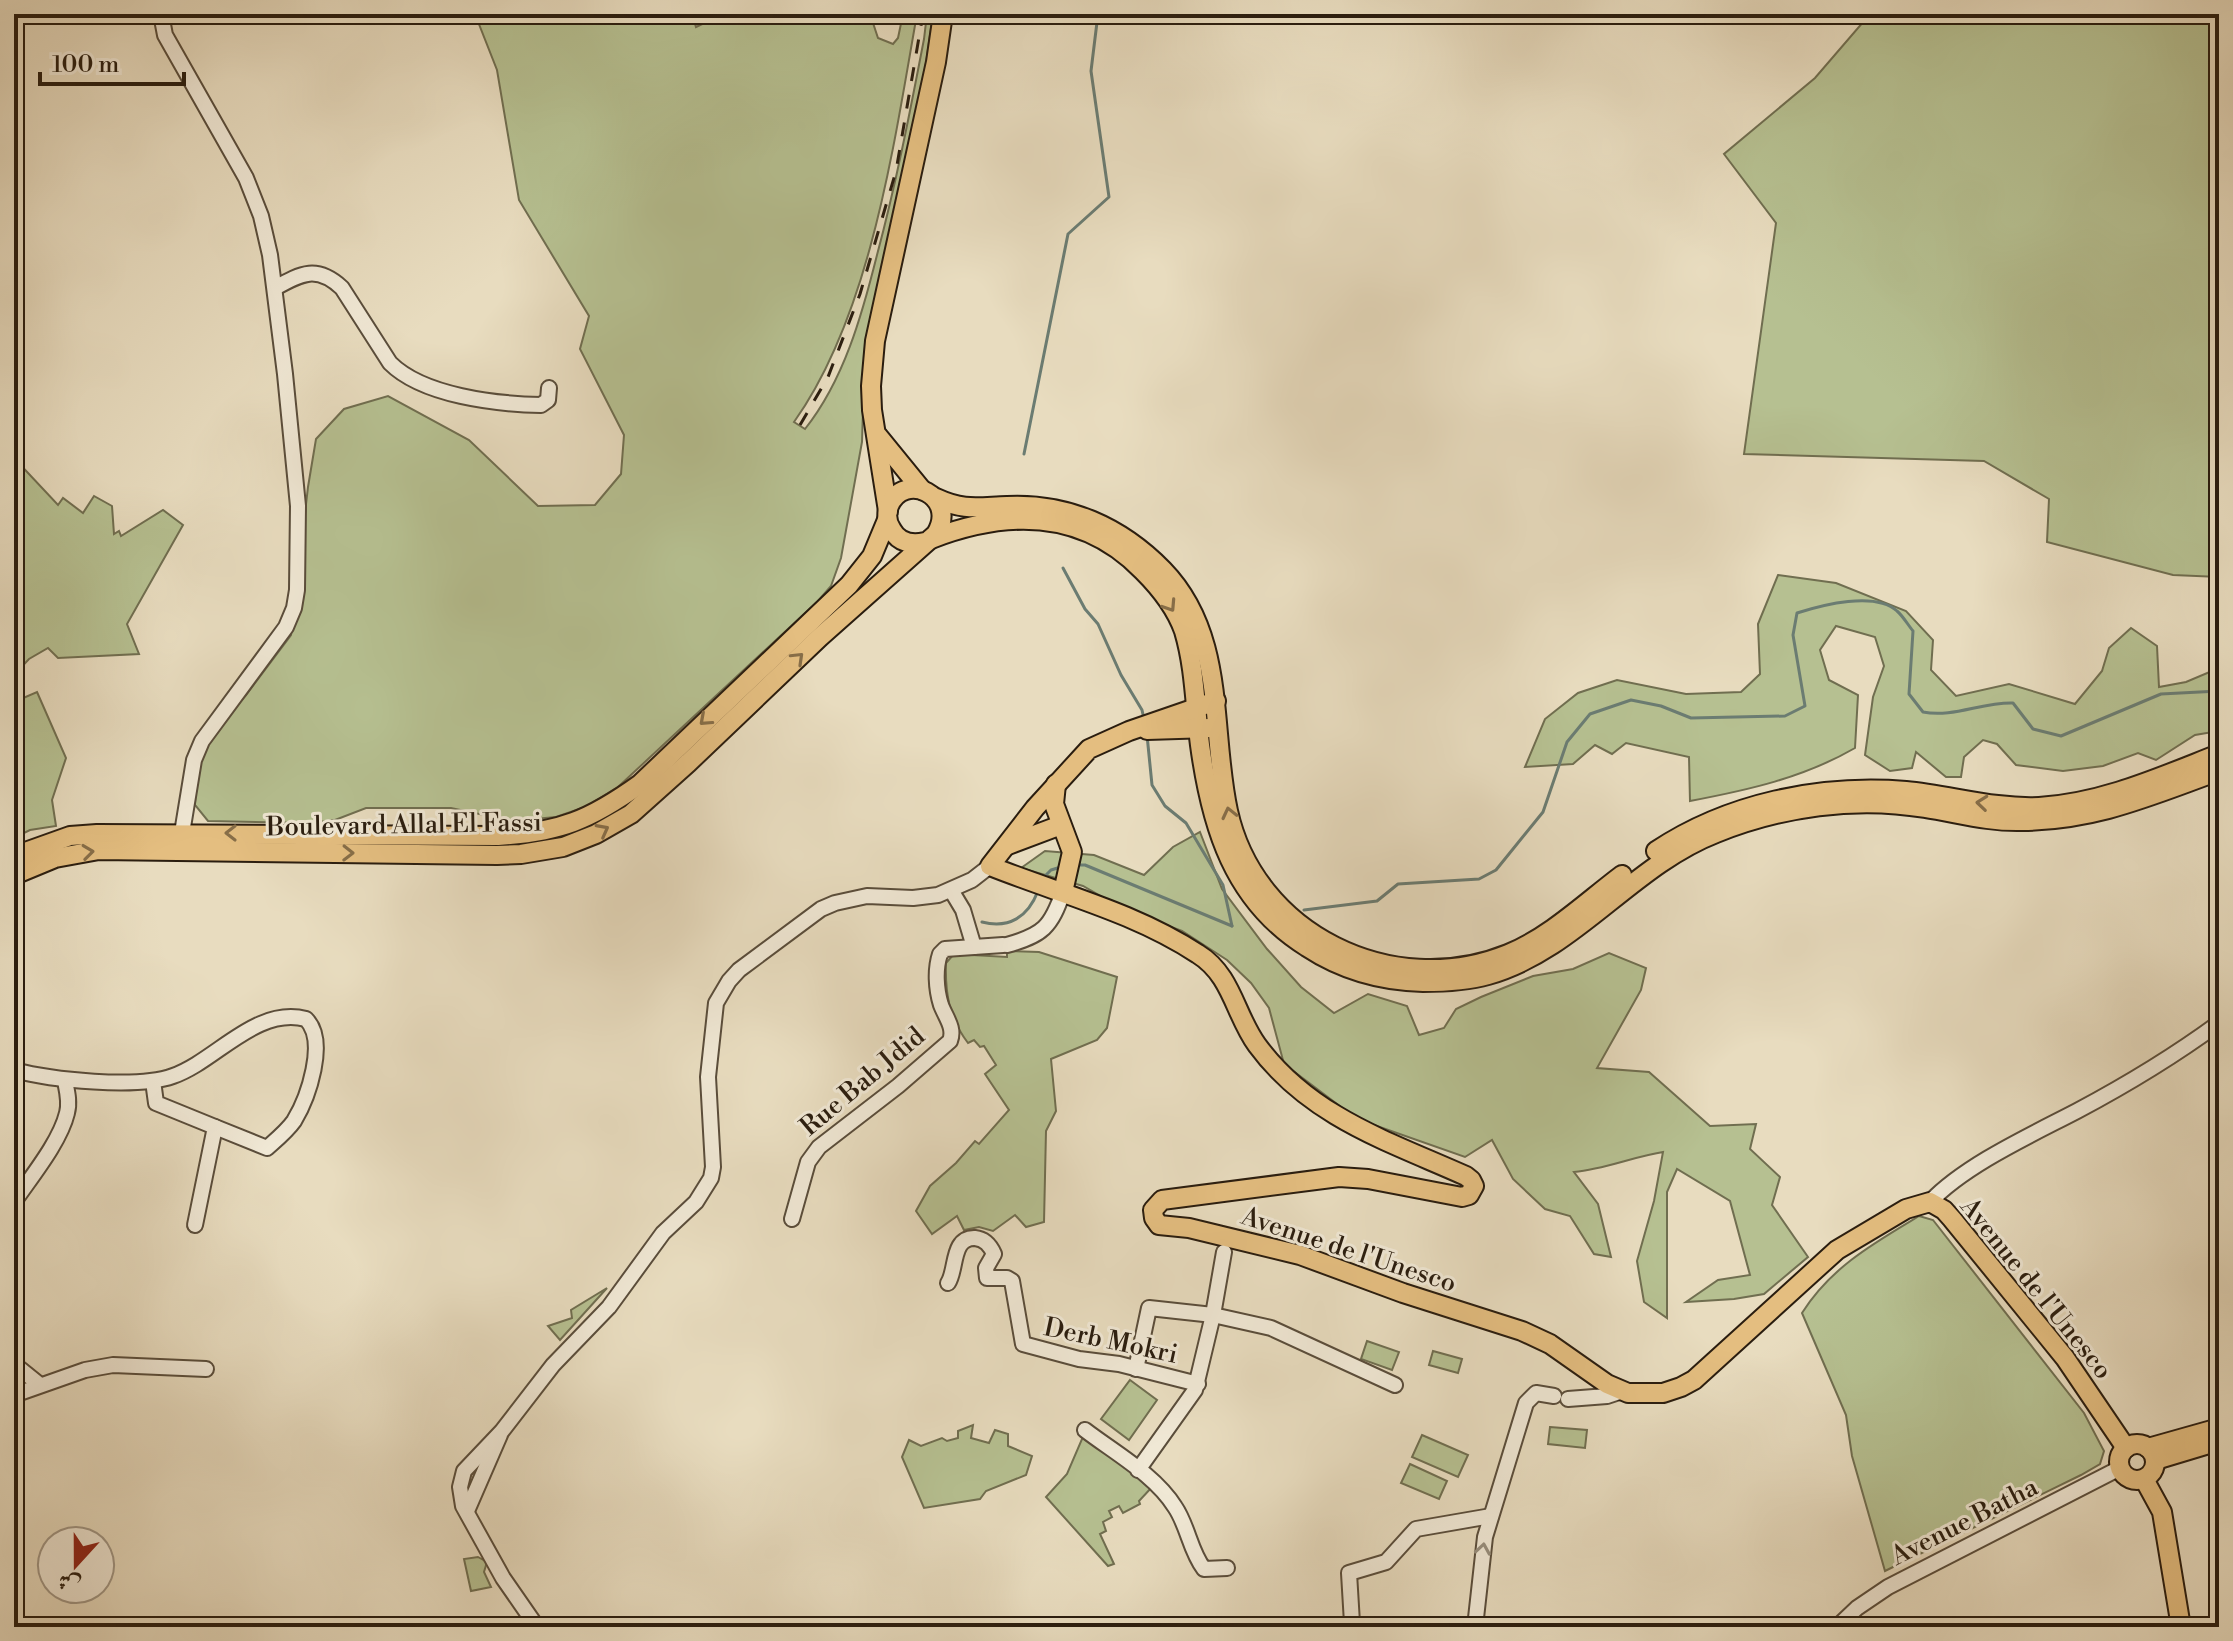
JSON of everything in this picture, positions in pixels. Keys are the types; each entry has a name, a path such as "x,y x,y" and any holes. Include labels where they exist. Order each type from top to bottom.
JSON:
{"main road":[{"path":"874,430 899,464 929,494 942,520 936,534 928,540 916,544 894,535 874,430 871,386 875,341 936,62 943,14"},
{"path":"888,515 895,497 900,493 907,490 929,494"},
{"name":"Boulevard Allal El Fassi","path":"929,494 963,508 1007,505 1056,509 1093,519 1130,540 1166,573 1194,614 1205,643 1216,701 1209,728 1213,819 1232,866 1252,897 1279,926 1326,959 1379,978 1438,982 1541,952 1683,833 1757,805 1797,796 1862,790 1905,791 2021,807 2074,804 2098,799 2219,754"},
{"name":"Boulevard Allal El Fassi","path":"14,856 70,836 182,833 498,836 555,829 586,818 640,784 849,585 872,556 888,515"},
{"name":"Boulevard Allal El Fassi","path":"14,875 55,858 99,850 497,855 544,851 572,844 613,825 651,798 928,540 964,526 1007,519 1053,522 1087,531 1104,540 1155,583 1175,611 1190,655 1197,707 1209,728"},
{"path":"990,866 1056,784 1089,749 1129,731 1216,701"},
{"path":"1129,731 1209,728"},
{"name":"Boulevard Allal El Fassi","path":"1624,881 1691,844 1741,824 1793,810 1851,803 1888,804 1999,821 2053,820 2110,811 2219,771"},
{"name":"Rue Bab Jdid","path":"1056,784 1054,804 1072,852 1060,886"},
{"path":"1007,845 1061,825"},
{"name":"Avenue de l'Unesco","path":"990,866 1028,881 1060,886 1200,955 1221,975 1255,1043 1280,1072 1302,1091 1353,1127 1466,1176 1473,1183 1471,1193 1462,1197 1368,1179 1322,1177 1209,1196 1162,1200 1153,1210 1154,1218 1163,1226 1189,1228 1225,1246 1300,1255 1535,1336 1622,1391 1655,1395 1687,1384 1837,1250 1906,1209 1930,1202 1952,1219 2041,1327 2126,1448"},
{"path":"2152,1454 2219,1428"},
{"path":"2152,1454 2154,1471 2144,1479 2130,1479 2120,1468 2120,1457 2126,1448 2136,1444 2152,1454 2219,1441"},
{"path":"2144,1479 2162,1512 2181,1627"}],"street":[{"path":"161,14 165,35 246,178 261,216 275,288 298,506 297,590 286,627 197,751 182,833"},
{"path":"275,288 305,273 325,275 342,288 390,363 399,372 422,384 481,399 534,405 545,404 550,397 549,388"},
{"path":"537,1627 503,1578 459,1494 467,1471 553,1365 609,1307 652,1247 696,1202 711,1178 708,1077 716,1003 729,981 739,970 835,903 867,896 924,898 972,880 990,866"},
{"name":"Rue Bab Jdid","path":"792,1219 808,1162 819,1147 950,1041 952,1032 940,1003 936,980 938,959 945,949 1005,945 1031,938 1049,924 1060,886"},
{"path":"951,890 963,910 974,947"},
{"path":"14,1070 65,1081 153,1081 175,1076 253,1029 278,1018 306,1019 316,1036 316,1053 309,1083 292,1124 267,1148 156,1103 153,1081"},
{"path":"1930,1202 1987,1160 2144,1074 2219,1023"},
{"path":"14,1202 59,1133 69,1102 65,1081"},
{"path":"195,1225 215,1127"},
{"name":"Derb Mokri","path":"948,1283 954,1274 961,1244 971,1238 981,1240 991,1247 994,1254 986,1268 987,1278 1012,1281 1023,1344 1198,1384"},
{"path":"1138,1470 1198,1384 1225,1246"},
{"path":"1136,1369 1149,1308 1213,1315 1271,1328 1395,1385"},
{"path":"14,1364 40,1385"},
{"path":"14,1395 85,1370 113,1365 206,1369"},
{"path":"1475,1627 1482,1553 1528,1399 1539,1393 1561,1398 1607,1396 1622,1391"},
{"path":"1085,1430 1164,1491 1177,1509 1201,1566 1208,1571 1227,1568"},
{"path":"467,1511 502,1431"},
{"path":"467,1471 477,1466 482,1478"},
{"name":"Avenue Batha","path":"1837,1627 1857,1608 1888,1587 2120,1468"},
{"path":"1358,1627 1352,1623 1349,1573 1386,1562 1416,1529 1491,1516"}],"green space":[{"path":"475,14 692,14 696,27 723,14 870,14 878,38 893,44 898,38 903,14 917,14 876,226 842,331 820,379 794,422 805,429 831,390 858,324 897,175 927,14 933,14 925,70 865,346 862,442 841,558 831,586 818,601 618,787 585,807 556,817 512,821 451,808 366,808 335,820 312,823 208,821 195,805 197,755 207,738 246,695 291,635 316,439 344,409 388,396 469,440 538,506 595,505 621,474 624,435 580,349 589,316 519,200 497,70"},
{"path":"1870,14 2219,14 2219,577 2173,575 2047,542 2049,499 1984,461 1744,454 1776,223 1724,154 1815,78"},
{"path":"14,458 58,505 63,498 83,513 94,496 112,506 114,534 119,531 121,536 163,510 183,525 127,624 139,654 58,658 48,648 29,659 14,675"},
{"path":"1778,575 1836,583 1906,611 1933,640 1931,670 1956,696 2009,684 2075,704 2102,671 2109,648 2131,628 2157,646 2159,687 2186,682 2219,668 2219,731 2195,735 2156,760 2138,753 2103,766 2063,771 2016,765 1997,744 1983,740 1964,757 1961,777 1946,777 1916,752 1912,768 1890,771 1865,755 1873,697 1884,666 1875,637 1836,626 1820,650 1829,680 1858,695 1855,748 1835,758 1775,782 1690,801 1689,757 1626,743 1612,754 1595,745 1573,764 1525,767 1545,719 1578,693 1617,680 1686,694 1741,692 1760,674 1758,624"},
{"path":"37,692 66,758 52,800 56,826 30,830 14,838 14,702"},
{"path":"1200,832 1222,889 1267,949 1301,987 1334,1013 1368,994 1407,1006 1419,1035 1444,1028 1456,1009 1481,997 1533,976 1573,969 1609,953 1646,968 1641,990 1597,1068 1649,1072 1710,1126 1756,1124 1750,1149 1780,1177 1772,1205 1808,1257 1764,1294 1686,1302 1718,1280 1750,1275 1730,1201 1677,1169 1667,1192 1667,1318 1644,1302 1637,1261 1654,1201 1663,1152 1574,1172 1598,1204 1611,1257 1594,1254 1570,1216 1545,1209 1513,1179 1492,1140 1465,1157 1357,1119 1284,1064 1269,1008 1251,983 1227,960 1182,931 1125,910 1083,886 1021,868 1045,851 1094,855 1144,875 1173,847"},
{"path":"1007,951 1039,952 1117,977 1107,1028 1097,1040 1051,1059 1056,1111 1046,1131 1044,1222 1026,1227 1015,1215 993,1231 979,1227 964,1230 957,1216 932,1234 916,1211 930,1186 975,1141 979,1144 1009,1110 985,1074 996,1065 984,1046 980,1047 974,1040 968,1043 952,1015 946,985 946,963 954,954 1007,957"},
{"path":"1919,1216 1933,1220 2084,1413 2104,1451 2100,1464 2081,1475 1885,1571 1852,1456 1846,1415 1802,1313 1840,1269"},
{"path":"607,1288 560,1340 548,1326 572,1318 571,1310"},
{"path":"1367,1341 1399,1352 1392,1370 1361,1359"},
{"path":"1433,1351 1462,1359 1458,1373 1429,1365"},
{"path":"1130,1380 1157,1400 1129,1440 1101,1419"},
{"path":"973,1425 971,1438 989,1443 995,1430 1008,1434 1008,1446 1032,1456 1026,1475 986,1491 980,1499 924,1508 902,1457 909,1440 921,1446 942,1438 947,1441 958,1438 958,1431"},
{"path":"1550,1427 1587,1430 1585,1448 1548,1444"},
{"path":"1085,1432 1152,1487 1139,1501 1140,1504 1123,1513 1119,1506 1109,1511 1112,1517 1103,1522 1106,1531 1100,1534 1114,1564 1108,1566 1046,1497 1067,1474"},
{"path":"1422,1435 1468,1455 1458,1477 1412,1457"},
{"path":"1410,1464 1447,1481 1439,1499 1401,1483"},
{"path":"478,1557 487,1562 484,1572 491,1587 471,1591 464,1559"}],"waterway":[{"path":"1024,454 1068,234 1109,197 1091,71 1098,14"},
{"path":"1063,568 1085,609 1098,624 1144,719"},
{"path":"1304,910 1377,901 1398,884 1479,879 1496,870 1543,812 1567,742 1590,714 1631,700 1661,706 1691,718 1785,716 1805,706 1793,635 1797,613 1820,606 1876,602 1899,613 1913,631 1909,694 1923,712 1945,713 2013,703 2033,729 2061,736 2161,694 2219,691"},
{"path":"1147,735 1152,785 1165,806 1186,823 1223,885 1232,926"},
{"path":"1076,865 1085,865 1232,926"},
{"path":"1044,877 1051,870 1061,867"},
{"path":"982,922 1001,924 1016,919 1029,908 1038,891"}],"railway":[{"path":"800,425 828,377 860,294 896,171 923,14"}]}
